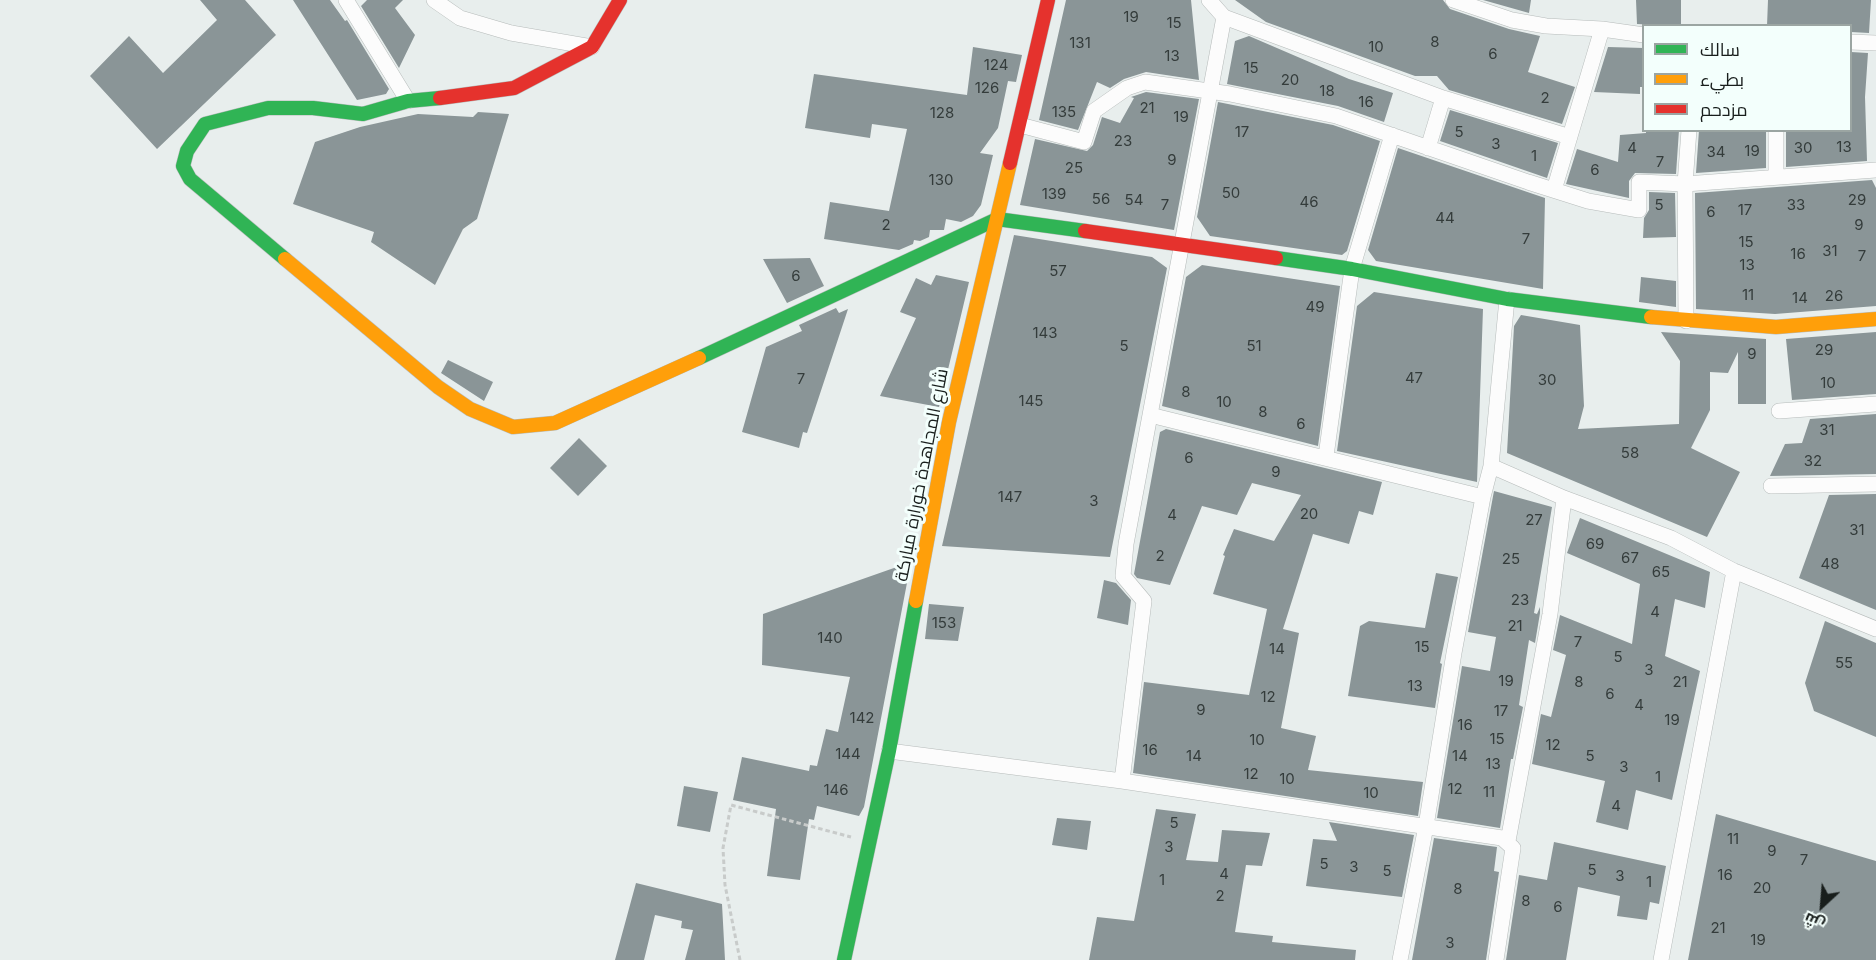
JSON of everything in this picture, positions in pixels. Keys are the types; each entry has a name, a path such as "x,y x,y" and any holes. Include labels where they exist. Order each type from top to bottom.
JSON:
{"street":[{"path":"346,0 408,101"},
{"path":"434,0 460,18 511,33 592,47"},
{"path":"620,0 592,47 514,88 499,92 408,101 363,114 313,108 268,108 205,124 187,152 183,166 190,179 438,387 470,409 513,427 535,427 555,423 590,409 997,219 1352,269 1507,298 1686,321 1776,327 1876,319"},
{"name":"شارع المجاهدة خورارة مباركة","path":"844,960 889,752 950,422 1048,0"},
{"path":"1209,0 1224,17 1443,98 1570,137"},
{"path":"1453,0 1512,20 1546,26 1602,29 1642,35"},
{"path":"1122,781 1144,601 1123,576 1126,544 1212,93 1224,17"},
{"path":"1554,190 1602,29"},
{"path":"1852,42 1876,42"},
{"path":"1020,125 1084,142 1094,111 1127,88 1145,82 1336,116 1588,201 1639,210 1639,182 1685,184 1876,170"},
{"path":"1428,148 1443,98"},
{"path":"1686,321 1685,184 1689,132"},
{"path":"1776,132 1776,177"},
{"path":"1326,456 1352,269 1392,135"},
{"path":"1400,960 1426,826 1454,653 1483,497 1491,466 1507,298"},
{"path":"1779,411 1876,404"},
{"path":"1150,415 1326,456 1483,497"},
{"path":"1491,466 1564,498 1671,538 1734,572 1876,629"},
{"path":"1771,486 1876,484"},
{"path":"1508,841 1550,614 1564,498"},
{"path":"1661,960 1734,572"},
{"path":"889,752 1122,781 1496,836 1508,841 1513,848 1496,960"}],"path":[{"path":"740,960 725,885 723,848 731,805 870,842"}],"building":[{"path":"200,0 245,0 276,35 157,149 90,76 129,36 163,73 217,20"},
{"path":"293,0 330,0 345,21 347,20 389,89 386,94 357,100"},
{"path":"367,0 403,0 395,8 415,35 399,68 361,6"},
{"path":"1066,0 1191,0 1199,80 1146,72 1124,79 1110,88 1097,82 1078,130 1039,120"},
{"path":"1235,0 1443,0 1450,9 1509,29 1540,36 1528,72 1575,87 1562,124 1449,90 1437,76 1415,76 1266,22"},
{"path":"1483,0 1531,0 1529,13"},
{"path":"1636,0 1681,0 1681,24 1637,24"},
{"path":"1768,0 1871,0 1869,33 1852,32 1852,24 1767,24"},
{"path":"1249,36 1349,79 1393,93 1384,122 1338,106 1227,84 1235,41"},
{"path":"973,47 1022,55 1016,82 1008,81 998,128 980,153 993,155 981,205 973,216 961,222 946,219 944,230 930,230 929,237 920,241 914,240 913,244 899,250 824,239 830,202 889,211 907,129 872,124 870,138 805,128 814,74 967,95"},
{"path":"1608,47 1642,48 1640,94 1594,92"},
{"path":"1852,52 1868,53 1865,97 1867,161 1786,167 1786,132 1852,132"},
{"path":"1146,92 1199,99 1174,230 1020,205 1035,139 1087,151 1093,145 1102,117 1120,123 1134,98 1131,97"},
{"path":"1218,102 1333,125 1380,141 1347,251 1342,255 1210,236 1197,217"},
{"path":"1450,110 1558,143 1547,178 1440,141"},
{"path":"478,112 509,114 477,219 463,229 435,285 371,242 374,232 293,204 315,142 360,127 418,114 473,117"},
{"path":"1679,132 1676,174 1635,173 1629,181 1629,198 1566,184 1577,149 1618,162 1620,135"},
{"path":"1699,132 1766,132 1766,168 1696,173"},
{"path":"1398,148 1545,198 1543,289 1376,261 1368,250"},
{"path":"1872,180 1876,188 1876,306 1775,314 1696,309 1695,193"},
{"path":"1649,192 1675,193 1676,237 1643,238 1644,218 1649,210"},
{"path":"1014,235 1152,257 1167,268 1110,557 942,546"},
{"path":"810,258 824,286 787,303 763,259"},
{"path":"1202,265 1340,286 1318,446 1162,406 1186,277"},
{"path":"936,275 969,282 939,407 880,396 916,318 900,312 916,278 931,285"},
{"path":"1641,277 1676,281 1676,307 1639,302"},
{"path":"1374,292 1483,309 1477,482 1337,451 1357,306"},
{"path":"836,308 839,313 848,309 807,433 803,432 799,448 742,432 766,347 802,331 799,325"},
{"path":"1521,315 1580,325 1584,406 1578,429 1679,424 1680,361 1661,332 1766,339 1766,404 1738,404 1738,352 1728,373 1710,372 1710,410 1691,448 1740,472 1707,537 1507,453 1514,326"},
{"path":"1876,332 1876,394 1792,400 1786,339"},
{"path":"448,360 493,382 484,401 441,373"},
{"path":"1876,414 1876,474 1770,476 1785,444 1802,443 1810,419"},
{"path":"1166,429 1382,482 1373,515 1359,511 1349,544 1313,534 1283,629 1299,633 1281,728 1316,736 1308,770 1423,782 1418,816 1133,773 1144,682 1249,695 1267,609 1213,594 1225,556 1223,555 1234,529 1274,541 1301,495 1252,483 1237,515 1202,506 1170,585 1137,578 1134,574 1160,432"},
{"path":"579,438 607,466 578,496 550,468"},
{"path":"1494,491 1552,507 1534,613 1537,614 1540,607 1540,613 1535,643 1529,640 1519,705 1523,707 1513,759 1511,759 1500,828 1437,818 1462,666 1490,671 1496,637 1468,632"},
{"path":"1876,494 1876,610 1799,578 1829,495"},
{"path":"1580,518 1710,572 1705,608 1675,599 1665,656 1700,671 1672,800 1636,790 1628,830 1596,822 1605,781 1532,764 1541,714 1551,717 1566,655 1553,650 1560,615 1632,644 1640,584 1567,553"},
{"path":"911,562 864,807 859,816 817,806 814,820 809,819 800,880 767,876 776,809 733,800 742,757 809,771 810,765 817,766 826,729 838,732 850,677 762,665 763,614"},
{"path":"1436,573 1458,577 1440,663 1442,664 1435,708 1348,696 1360,626 1369,621 1425,628"},
{"path":"1104,580 1116,583 1131,600 1128,625 1097,618"},
{"path":"929,604 964,607 958,641 925,639"},
{"path":"1825,621 1876,643 1876,737 1814,711 1805,683"},
{"path":"684,786 718,792 710,832 677,826"},
{"path":"1156,809 1196,814 1186,860 1218,862 1222,830 1270,833 1262,866 1246,865 1235,932 1273,936 1272,942 1356,950 1355,960 1089,960 1097,917 1134,921"},
{"path":"1716,814 1876,861 1876,960 1688,960"},
{"path":"1057,818 1091,821 1087,850 1052,845"},
{"path":"1329,822 1414,835 1402,897 1306,886 1313,839 1337,841"},
{"path":"1434,838 1497,847 1494,871 1499,872 1486,960 1412,960"},
{"path":"1554,842 1666,866 1659,904 1650,902 1647,920 1617,916 1620,896 1578,887 1566,960 1506,960 1519,875 1547,880"},
{"path":"636,883 722,904 725,960 685,960 693,930 681,928 682,921 655,915 644,960 615,960"}],"traffic: fast":[{"path":"285,259 190,179 183,166 187,151 205,124 268,108 313,108 363,114 408,101 440,98"},
{"path":"699,358 997,219 1085,231"},
{"path":"1276,258 1352,269 1507,299 1651,317"},
{"path":"844,960 889,751 916,601"}],"traffic: slow":[{"path":"916,601 949,422 1010,163"},
{"path":"285,259 438,387 470,409 513,427 555,423 699,358"},
{"path":"1651,317 1776,327 1876,319"}],"traffic: jam":[{"path":"440,98 514,88 592,47 620,0"},
{"path":"1010,163 1048,0"},
{"path":"1085,231 1276,258"}]}
